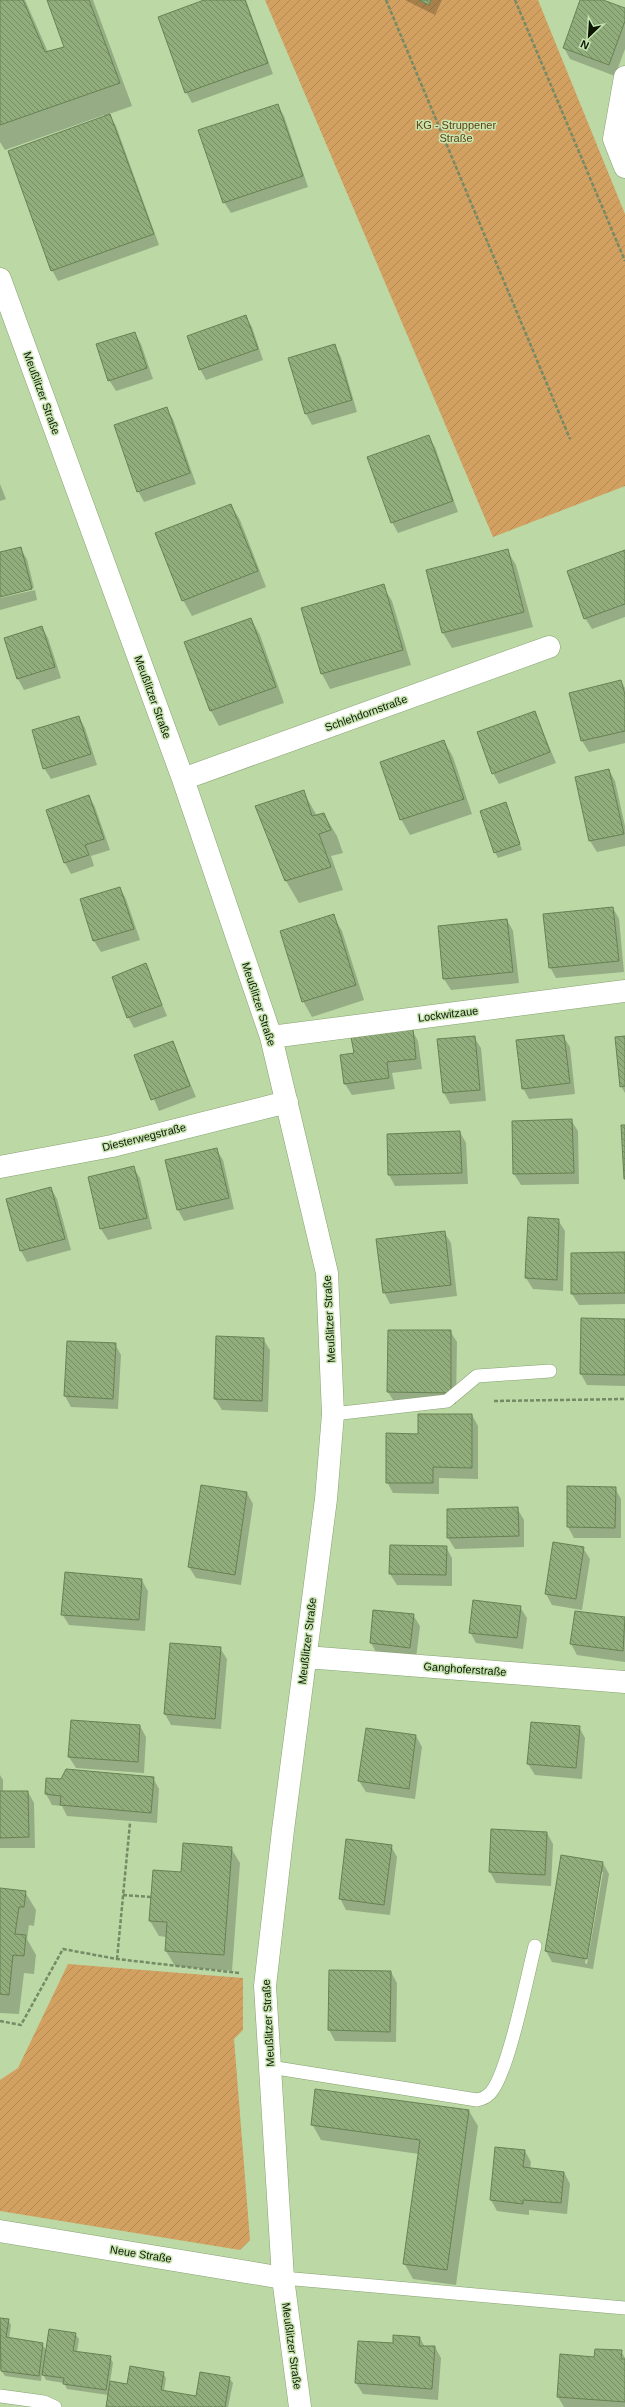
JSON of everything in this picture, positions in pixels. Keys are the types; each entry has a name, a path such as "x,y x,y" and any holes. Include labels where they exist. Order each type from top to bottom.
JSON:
{"street":[{"path":"625,77 614,139 625,167"},
{"name":"Meußlitzer Straße","path":"0,279 183,779 271,1037 327,1273 334,1414 326,1499 265,1976 283,2278 300,2407"},
{"name":"Schlehdornstraße","path":"183,779 549,647"},
{"name":"Lockwitzaue","path":"271,1037 625,991"},
{"name":"Diesterwegstraße","path":"0,1167 112,1146 287,1102"},
{"name":"Ganghoferstraße","path":"306,1657 625,1682"},
{"name":"Neue Straße","path":"0,2231 283,2278"}],"lane":[{"path":"334,1414 447,1402 477,1376 550,1371"},
{"path":"270,2067 477,2100 489,2095 500,2077 513,2035 535,1946"},
{"path":"283,2278 625,2308"},
{"path":"0,2396 44,2402 55,2407"}],"path":[{"path":"386,0 570,439"},
{"path":"515,0 625,261"},
{"path":"447,1402 625,1399"},
{"path":"117,1959 130,1823"},
{"path":"123,1894 151,1896"},
{"path":"0,2021 22,2025 63,1949 117,1959 265,1976"}],"green space":[{"name":"KG - Struppener Straße","path":"265,0 538,0 625,214 625,486 493,537"},
{"path":"68,1964 243,1978 243,2030 234,2039 250,2240 240,2250 0,2211 0,2080 18,2068"}],"building":[{"path":"0,0 23,0 45,52 64,47 47,0 89,0 120,83 0,125"},
{"path":"204,0 245,0 268,63 185,93 158,17"},
{"path":"419,0 431,0 429,5"},
{"path":"580,0 603,0 625,8 625,21 609,65 563,48"},
{"path":"278,104 303,176 223,203 198,130"},
{"path":"110,114 154,234 51,271 8,151"},
{"path":"246,315 258,349 199,370 187,336"},
{"path":"135,332 147,368 108,381 96,344"},
{"path":"335,344 352,400 305,414 288,358"},
{"path":"167,407 190,473 137,492 114,425"},
{"path":"429,435 453,501 391,523 367,457"},
{"path":"231,504 258,571 182,601 155,533"},
{"path":"21,547 32,589 0,597 0,552"},
{"path":"508,549 524,612 442,633 426,570"},
{"path":"625,550 625,604 584,619 567,571"},
{"path":"384,584 403,650 321,674 301,608"},
{"path":"251,618 276,687 210,711 184,642"},
{"path":"42,626 55,667 17,679 4,638"},
{"path":"621,680 625,695 625,731 581,741 569,693"},
{"path":"535,711 550,752 492,774 477,732"},
{"path":"79,716 91,754 43,769 32,730"},
{"path":"444,740 464,799 400,820 380,762"},
{"path":"609,769 624,834 589,841 575,777"},
{"path":"304,790 312,816 324,813 331,830 319,834 331,867 285,881 255,806"},
{"path":"89,795 104,839 85,845 89,855 64,863 46,810"},
{"path":"506,802 520,844 494,853 480,811"},
{"path":"120,887 134,929 93,941 80,899"},
{"path":"613,907 619,961 549,968 543,914"},
{"path":"334,914 356,985 302,1002 280,931"},
{"path":"507,919 513,972 443,979 438,926"},
{"path":"146,963 162,1005 127,1018 112,977"},
{"path":"413,1029 416,1059 387,1062 389,1078 344,1084 340,1055 354,1053 351,1037"},
{"path":"564,1035 570,1083 522,1089 516,1040"},
{"path":"475,1036 480,1090 443,1093 437,1039"},
{"path":"625,1036 625,1086 620,1087 615,1037"},
{"path":"173,1041 190,1086 151,1100 134,1055"},
{"path":"572,1119 574,1173 513,1174 512,1121"},
{"path":"621,1125 625,1125 625,1179 624,1179"},
{"path":"460,1131 462,1173 388,1175 387,1134"},
{"path":"217,1148 229,1198 177,1210 165,1160"},
{"path":"134,1166 147,1218 100,1229 88,1177"},
{"path":"51,1187 65,1239 20,1251 6,1199"},
{"path":"528,1217 559,1219 557,1280 525,1278"},
{"path":"445,1231 451,1285 383,1293 376,1239"},
{"path":"625,1252 625,1293 571,1294 571,1253"},
{"path":"581,1318 625,1319 625,1375 580,1374"},
{"path":"388,1330 451,1330 451,1393 387,1392"},
{"path":"216,1336 264,1338 262,1401 214,1399"},
{"path":"67,1341 116,1343 113,1399 64,1396"},
{"path":"418,1414 472,1414 472,1468 433,1467 433,1483 386,1483 386,1433 418,1434"},
{"path":"201,1485 247,1492 235,1575 188,1567"},
{"path":"567,1486 616,1487 615,1528 567,1527"},
{"path":"518,1507 519,1536 447,1538 447,1509"},
{"path":"553,1542 584,1547 576,1599 545,1594"},
{"path":"390,1545 447,1546 446,1575 389,1574"},
{"path":"65,1572 142,1579 139,1620 61,1615"},
{"path":"473,1600 521,1606 517,1638 469,1633"},
{"path":"373,1610 414,1614 410,1648 370,1643"},
{"path":"575,1611 625,1617 623,1651 570,1644"},
{"path":"170,1643 221,1647 215,1719 164,1714"},
{"path":"71,1720 140,1725 138,1762 68,1757"},
{"path":"531,1722 580,1726 576,1768 527,1764"},
{"path":"366,1728 416,1735 409,1789 358,1781"},
{"path":"66,1769 154,1777 151,1813 60,1805 61,1796 45,1794 46,1778 61,1779"},
{"path":"0,1791 28,1791 29,1837 0,1838"},
{"path":"491,1829 547,1832 545,1875 489,1872"},
{"path":"346,1839 392,1845 384,1905 339,1899"},
{"path":"183,1843 232,1847 224,1955 165,1951 167,1922 149,1921 153,1870 181,1872"},
{"path":"561,1855 603,1862 587,1959 545,1951"},
{"path":"0,1888 26,1891 24,1907 19,1907 15,1934 26,1935 24,1956 13,1955 9,1995 0,1994"},
{"path":"329,1970 391,1971 390,2032 328,2030"},
{"path":"315,2089 469,2110 447,2270 403,2264 420,2140 311,2125"},
{"path":"495,2147 525,2150 523,2167 564,2172 561,2203 523,2200 523,2204 490,2200"},
{"path":"0,2318 9,2319 6,2337 43,2343 39,2376 1,2371"},
{"path":"49,2329 76,2333 73,2351 111,2356 106,2390 63,2384 64,2378 42,2375"},
{"path":"393,2335 420,2337 419,2346 435,2346 432,2389 355,2383 358,2341 393,2343"},
{"path":"595,2349 622,2350 621,2359 625,2359 625,2402 557,2397 560,2354 594,2357"},
{"path":"130,2366 164,2372 161,2390 196,2396 200,2372 230,2377 225,2407 106,2407 110,2381 127,2384"}]}
